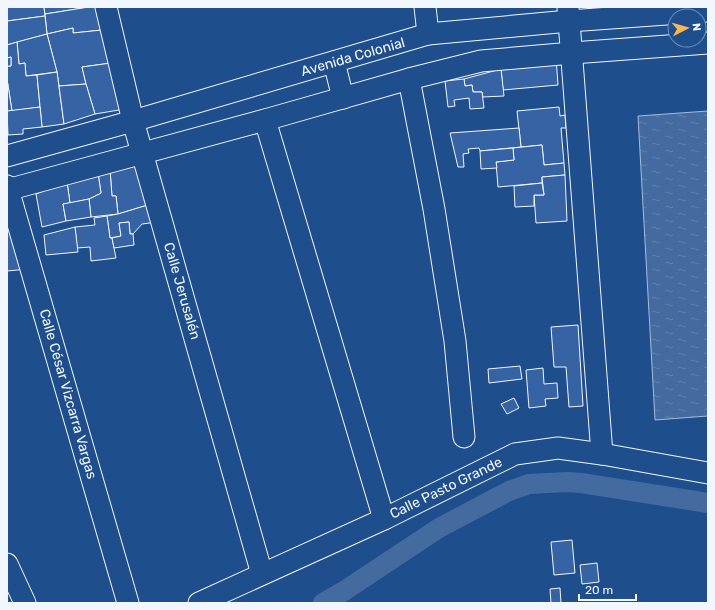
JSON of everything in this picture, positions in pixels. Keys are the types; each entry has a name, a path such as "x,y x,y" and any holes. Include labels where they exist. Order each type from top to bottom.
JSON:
{"street":[{"name":"Calle Jerusalén","path":"106,7 133,121 262,574"},
{"path":"426,7 428,34"},
{"name":"Avenida Colonial","path":"7,156 133,121 428,34 569,14 667,11"},
{"path":"569,14 602,454"},
{"path":"7,188 265,120 409,79 481,61 708,43"},
{"path":"334,62 342,98"},
{"path":"409,79 434,210 455,341 464,437"},
{"path":"265,120 384,519"},
{"name":"Calle César Vizcarra Vargas","path":"7,188 128,603"},
{"name":"Calle Pasto Grande","path":"199,603 384,519 515,454 558,448 602,454 708,473"},
{"path":"7,564 25,603"}],"water":[{"path":"708,111 708,416 655,420 638,116"}],"building":[{"path":"7,7 44,7 45,16 7,21"},
{"path":"44,7 89,7 45,14"},
{"path":"98,7 102,30 73,33 73,28 47,34 45,14"},
{"path":"45,16 47,34 7,45 7,21"},
{"path":"73,28 73,33 102,30 111,63 82,67 86,84 59,86 47,34"},
{"path":"47,34 57,72 26,76 25,63 19,64 17,42"},
{"path":"17,42 19,64 25,63 26,76 37,75 40,107 12,111 7,79 7,66 11,66 11,57 7,58 7,45"},
{"path":"11,57 11,66 7,66 7,58"},
{"path":"556,57 558,85 503,90 501,69"},
{"path":"111,63 125,109 95,114 82,67"},
{"path":"501,69 504,96 483,97 482,92 473,92 472,85 465,86 464,79"},
{"path":"57,72 64,124 42,127 37,75"},
{"path":"7,79 12,111 7,111"},
{"path":"464,79 465,86 472,85 473,92 482,92 484,108 470,109 469,98 454,100 455,106 448,107 445,81"},
{"path":"86,84 95,114 64,124 59,86"},
{"path":"40,107 42,127 23,129 23,134 8,135 7,111"},
{"path":"559,107 560,116 565,115 566,128 561,128 564,163 544,165 542,145 521,147 517,111"},
{"path":"519,128 521,147 480,151 479,148 468,149 469,153 463,154 464,167 458,167 450,133"},
{"path":"542,145 544,165 564,163 565,175 542,177 542,183 498,187 496,162 514,160 513,148"},
{"path":"513,148 514,160 496,162 497,168 481,169 480,151"},
{"path":"137,156 151,204 118,214 116,196 112,196 110,170"},
{"path":"110,170 112,196 116,196 118,214 91,217 89,199 101,193 98,173"},
{"path":"98,173 101,193 89,199 70,203 67,182"},
{"path":"565,175 567,221 536,223 534,195 544,195 542,177"},
{"path":"67,182 70,203 63,204 66,221 42,227 36,194"},
{"path":"542,183 544,195 534,195 534,206 515,207 514,186"},
{"path":"89,199 91,217 66,221 63,204"},
{"path":"151,204 157,222 142,224 133,234 130,234 129,222 119,223 121,236 110,238 107,216"},
{"path":"107,216 110,238 112,238 116,258 91,261 90,247 77,248 75,227 95,225 94,218"},
{"path":"129,222 130,234 133,234 134,245 114,248 112,238 121,236 119,223"},
{"path":"16,226 28,269 7,271 7,227"},
{"path":"75,227 78,252 46,255 44,235"},
{"path":"578,325 583,406 569,407 566,367 554,367 551,327"},
{"path":"520,366 522,379 489,383 488,369"},
{"path":"543,368 544,384 557,383 558,398 545,399 546,406 529,408 526,370"},
{"path":"514,398 519,408 507,414 501,404"},
{"path":"572,540 575,573 554,575 551,542"},
{"path":"597,563 599,582 582,584 580,565"},
{"path":"560,588 561,603 551,603 550,589"}],"waterway":[{"path":"323,603 344,591 439,528 509,491 529,484 567,482 581,483 708,503"}]}
